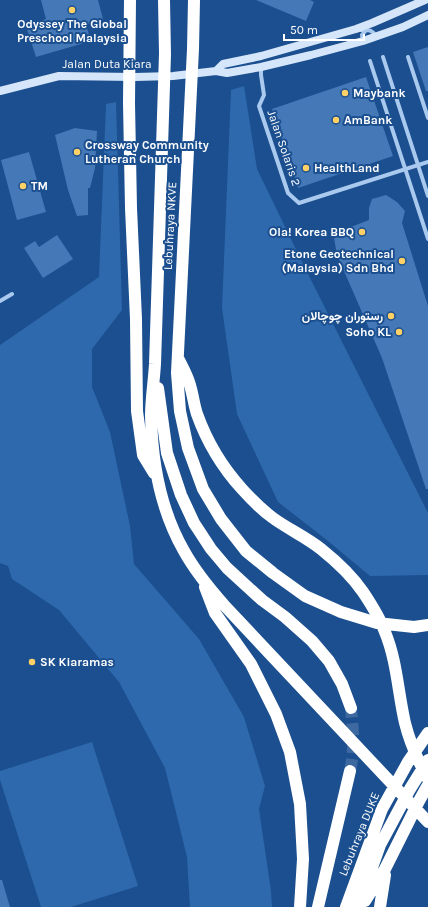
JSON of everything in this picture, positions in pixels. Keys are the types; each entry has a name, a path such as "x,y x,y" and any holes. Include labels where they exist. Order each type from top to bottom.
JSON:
{"highway":[{"path":"130,0 129,103 131,208 136,319 137,411 143,455 158,479"},
{"path":"164,0 165,54 155,364 151,414 153,451 163,501 171,525 184,551 201,578 224,605 428,822"},
{"name":"Lebuhraya NKVE","path":"194,0 193,49 177,372 180,411 188,448 203,489 221,519 246,551 305,596 341,612 377,624 414,627 428,625"},
{"path":"178,358 190,384 196,413 211,447 221,463 239,486 256,504 272,517 321,548 350,577 375,611 385,632 392,653 401,704 412,744 428,779"},
{"path":"155,364 167,453 181,495 194,523 211,549 227,568 262,600 285,617 312,641 329,661 342,684 351,708"},
{"path":"201,578 215,613 251,664 276,714 290,752 300,804 303,859 300,907"},
{"name":"Lebuhraya DUKE","path":"346,907 382,809 408,762 428,733"},
{"name":"Lebuhraya DUKE","path":"358,907 380,845 410,789 428,760"},
{"path":"318,907 350,771"},
{"path":"362,907 385,869 428,785"},
{"path":"380,907 385,869"}],"main road":[{"name":"Jalan Duta Kiara","path":"216,71 223,64 261,56 356,29 369,27 425,0"},
{"name":"Jalan Duta Kiara","path":"0,91 59,76 173,76 216,71 227,73 261,68 363,41 402,27 428,15"}],"street":[{"path":"363,41 362,34 369,27 376,36"},
{"path":"383,57 428,196"},
{"path":"408,57 428,118"},
{"path":"370,61 428,239"},
{"name":"Jalan Solaris 2","path":"261,68 264,95 259,106 288,193 299,203 428,162"},
{"path":"0,302 12,294"}],"shaded area":[{"path":"244,86 257,169 428,513 428,575 370,576 278,502 237,414 222,308 231,90"},
{"path":"116,102 122,310 92,349 92,387 110,432 130,526 134,564 199,639 244,717 265,786 259,809 272,907 190,907 187,857 165,768 119,682 59,610 12,579 8,566 0,563 0,345 99,277 106,104"},
{"path":"92,742 138,886 71,907 41,907 0,780 0,771"}],"building":[{"path":"41,0 98,0 103,19 86,25 91,41 36,57 26,26 46,19"},
{"path":"256,0 310,0 314,2 306,21"},
{"path":"428,47 428,91 426,91 413,52"},
{"path":"366,77 393,156 298,188 272,109"},
{"name":"Crossway Community Lutheran Church","path":"75,128 97,131 95,168 90,188 88,188 88,215 77,216 68,190 55,135"},
{"name":"TM","path":"29,152 46,212 17,220 1,160"},
{"name":"Soho KL","path":"386,195 397,202 405,211 402,223 428,306 428,489 426,489 382,358 337,255 334,238 343,230 369,220 369,208 372,199"},
{"path":"57,235 73,259 43,278 24,248 35,241 39,247"},
{"path":"0,880 2,880 10,907 0,907"}],"tunnel":[{"path":"350,771 353,747 351,708"}],"place":[{"name":"Odyssey The Global Preschool Malaysia","path":"72,10"},
{"name":"Maybank","path":"345,93"},
{"name":"AmBank","path":"336,120"},
{"name":"Crossway Community Lutheran Church","path":"77,152"},
{"name":"HealthLand","path":"306,168"},
{"name":"TM","path":"23,186"},
{"name":"Ola! Korea BBQ","path":"362,232"},
{"name":"Etone Geotechnical (Malaysia) Sdn Bhd","path":"402,261"},
{"name":"رستوران چوچالان","path":"391,316"},
{"name":"Soho KL","path":"399,332"},
{"name":"SK Kiaramas","path":"32,662"}]}
